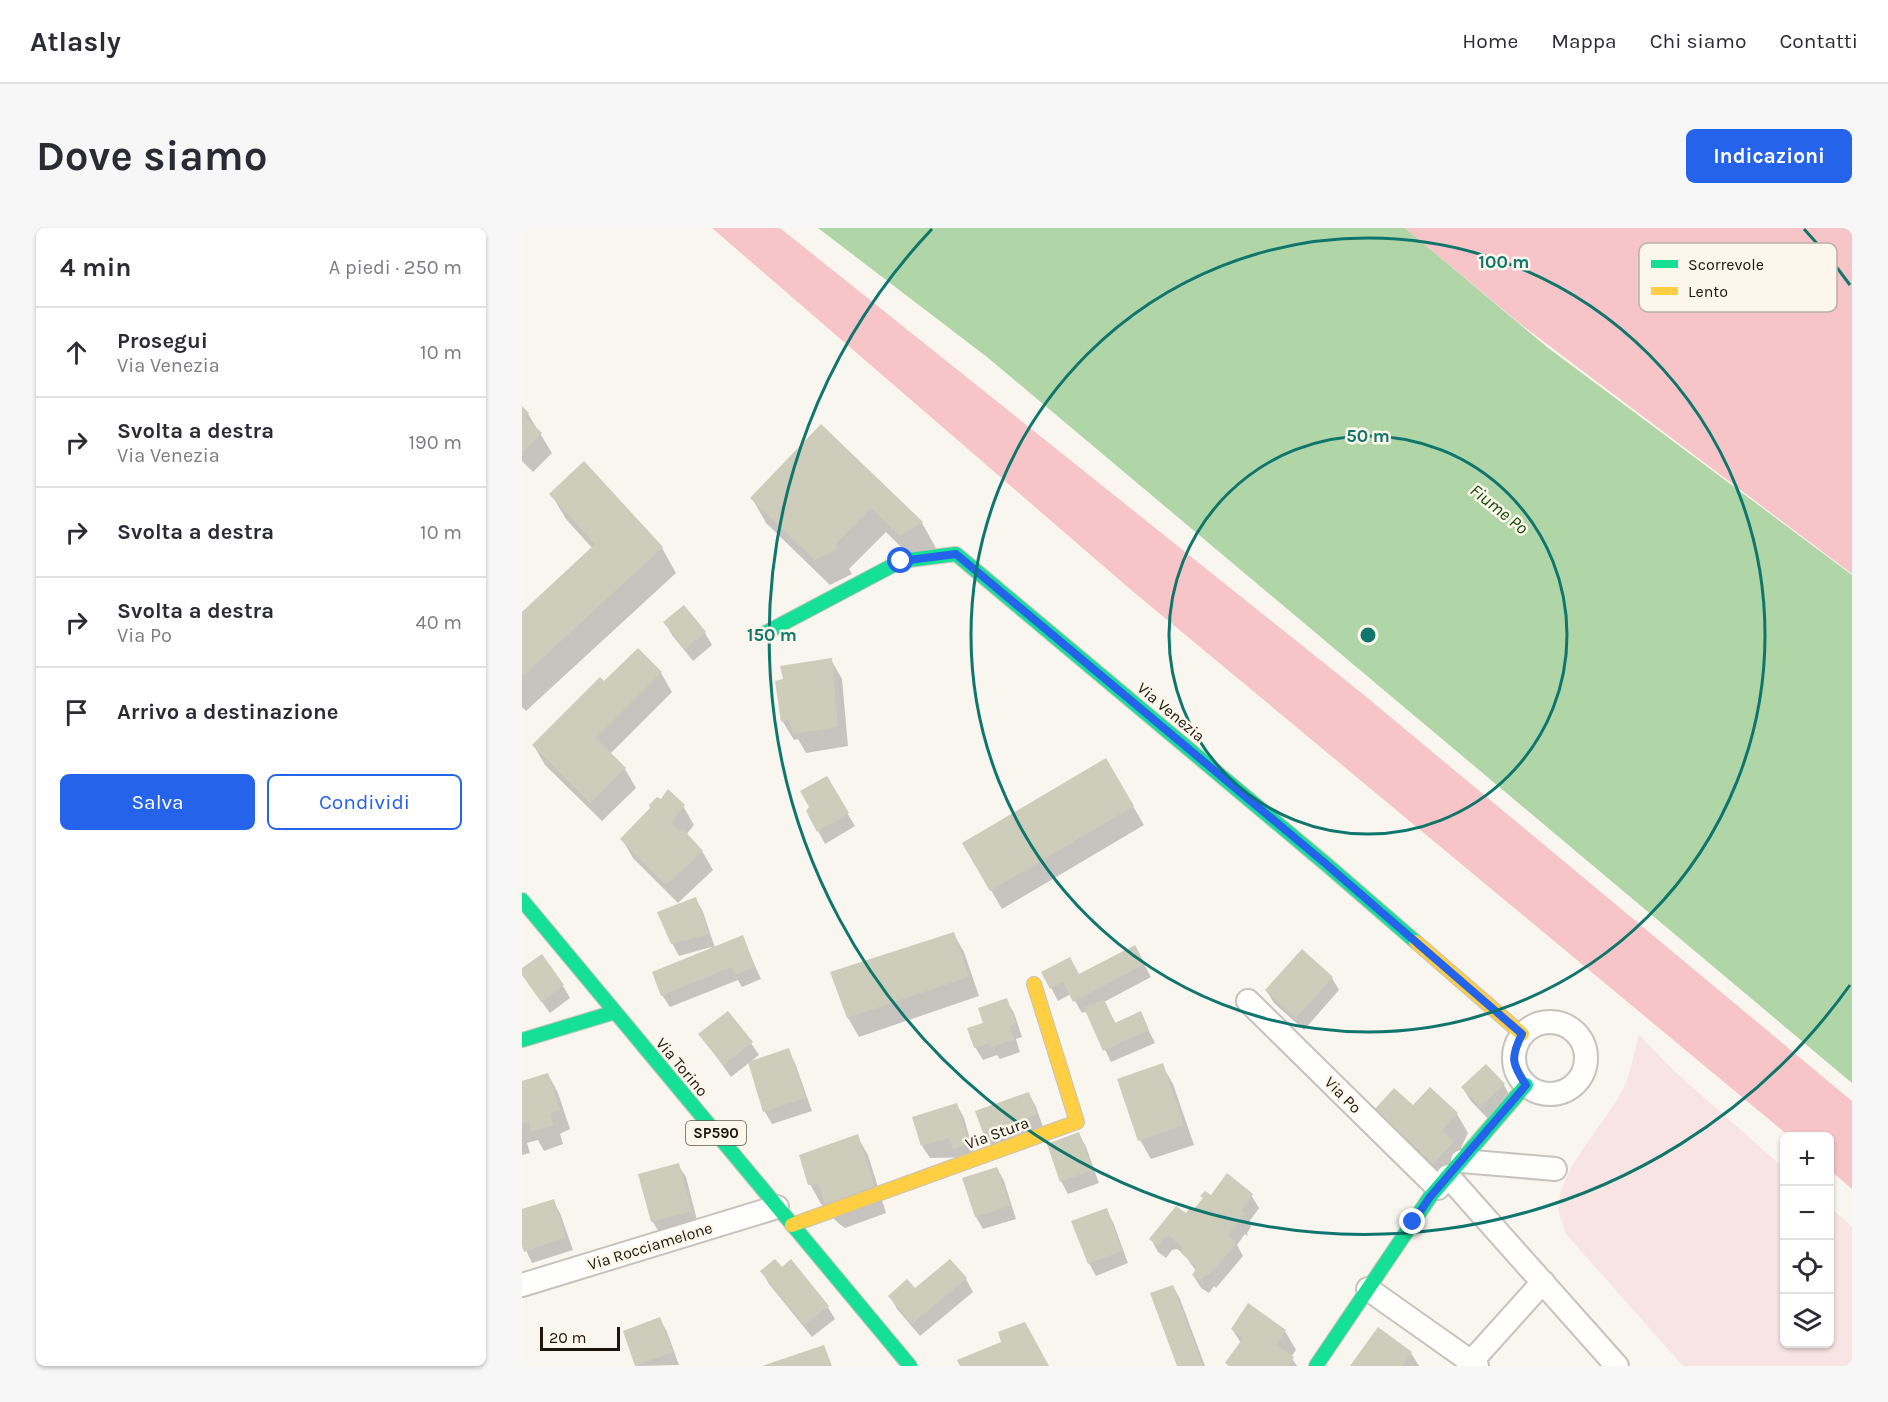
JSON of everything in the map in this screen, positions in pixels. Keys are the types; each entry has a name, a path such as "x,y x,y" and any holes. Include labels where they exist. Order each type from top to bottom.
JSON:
{"street":[{"name":"Via Venezia","path":"765,633 901,561 956,554 1317,856 1522,1034"},
{"name":"Via Torino","path":"522,900 910,1366"},
{"name":"Via Stura","path":"792,1225 1077,1122 1034,984"},
{"name":"Via Po","path":"1248,1001 1449,1175 1617,1366"},
{"path":"522,1040 615,1012"},
{"path":"1551,1021 1566,1024 1577,1033 1585,1046 1585,1068 1575,1084 1557,1094 1538,1092 1526,1085 1515,1068 1514,1049 1522,1034 1537,1023 1551,1021"},
{"path":"1316,1366 1449,1175 1526,1085"},
{"path":"1449,1175 1555,1169"},
{"name":"Via Rocciamelone","path":"522,1285 777,1207"},
{"path":"1368,1289 1474,1364 1543,1282"}],"shaded area":[{"path":"712,228 780,228 1364,695 1852,1101 1852,1189 1834,1173 1834,1132 1784,1132 1130,589"},
{"path":"1405,228 1852,228 1852,574 1519,323"},
{"path":"1639,1035 1675,1072 1780,1164 1780,1348 1834,1348 1834,1211 1852,1227 1852,1366 1683,1366 1566,1234 1559,1211 1560,1196 1565,1181 1582,1150 1621,1093 1630,1072"}],"water":[{"name":"Fiume Po","path":"818,228 1405,228 1547,347 1852,575 1852,1083 987,357"}],"building":[{"path":"522,406 529,413 525,417 542,433 522,453"},
{"path":"821,424 923,522 900,536 871,508 835,545 839,548 815,560 750,498"},
{"path":"584,461 663,547 522,677 522,612 595,544 549,494"},
{"path":"684,605 706,632 685,649 663,622"},
{"path":"638,648 662,672 596,738 626,768 590,803 532,745 600,677 604,681"},
{"path":"832,658 838,727 793,734 788,719 781,722 775,681 783,679 780,666"},
{"path":"1106,758 1134,806 990,891 962,843"},
{"path":"827,776 849,813 817,832 806,811 809,807 800,791"},
{"path":"668,789 685,805 671,823 679,831 683,829 703,851 666,885 620,839 650,808 649,805 657,797 661,799"},
{"path":"696,897 709,934 671,944 657,912"},
{"path":"954,932 969,977 847,1018 830,972"},
{"path":"743,935 755,967 734,975 731,967 661,996 652,972"},
{"path":"1135,945 1145,964 1073,1002 1063,982 1050,989 1041,972 1070,957 1079,974"},
{"path":"1302,949 1333,977 1296,1018 1265,990"},
{"path":"542,954 564,985 541,1002 522,975 522,968"},
{"path":"1007,998 1016,1024 1010,1026 1014,1040 991,1047 990,1043 974,1048 967,1028 983,1023 978,1008"},
{"path":"1104,999 1115,1023 1141,1011 1149,1030 1103,1051 1084,1008"},
{"path":"728,1011 753,1042 723,1065 698,1034"},
{"path":"789,1048 806,1098 763,1112 748,1062"},
{"path":"1163,1063 1184,1125 1138,1141 1117,1079"},
{"path":"1486,1064 1505,1084 1480,1107 1461,1087"},
{"path":"548,1073 560,1110 550,1114 554,1125 532,1132 529,1121 522,1123 522,1081"},
{"path":"1430,1087 1458,1113 1442,1130 1454,1142 1433,1164 1375,1109 1394,1088 1413,1105"},
{"path":"1029,1092 1037,1115 983,1133 975,1111"},
{"path":"957,1103 969,1144 953,1149 949,1138 921,1146 912,1117"},
{"path":"1079,1132 1093,1170 1060,1182 1047,1144"},
{"path":"858,1134 877,1194 825,1204 818,1184 808,1185 799,1155"},
{"path":"679,1163 692,1211 651,1222 638,1174"},
{"path":"997,1167 1010,1206 975,1217 962,1178"},
{"path":"1227,1173 1253,1194 1242,1210 1245,1213 1240,1220 1242,1222 1240,1225 1238,1222 1228,1235 1237,1243 1201,1281 1192,1275 1197,1267 1181,1253 1183,1248 1169,1236 1165,1237 1158,1246 1149,1239 1176,1206 1186,1213 1190,1208 1193,1210 1203,1198 1200,1196 1205,1191 1211,1195"},
{"path":"554,1199 566,1237 524,1252 522,1209"},
{"path":"1107,1208 1122,1251 1088,1264 1071,1221"},
{"path":"775,1259 782,1267 791,1259 829,1306 804,1325 760,1271"},
{"path":"950,1259 967,1278 912,1324 888,1296 907,1279 915,1288"},
{"path":"1173,1285 1203,1366 1177,1366 1150,1293"},
{"path":"1248,1303 1286,1330 1276,1345 1294,1357 1288,1366 1229,1366 1225,1363 1243,1338 1231,1329"},
{"path":"660,1317 673,1352 635,1366 623,1331"},
{"path":"1025,1322 1049,1366 960,1366 957,1360 1001,1342 998,1332"},
{"path":"1378,1327 1412,1352 1402,1366 1350,1366"},
{"path":"824,1345 832,1366 762,1366"}],"traffic: fast":[{"path":"765,633 901,561 956,554 1416,942"},
{"path":"522,900 910,1366"},
{"path":"522,1040 615,1012"},
{"path":"1316,1366 1430,1197 1526,1085"}],"traffic: slow":[{"path":"1416,942 1522,1034"},
{"path":"792,1225 1077,1122 1034,984"}],"route":[{"path":"901,561 956,554 1326,864 1522,1034 1514,1049 1515,1068 1526,1085 1430,1197 1413,1222"}]}
